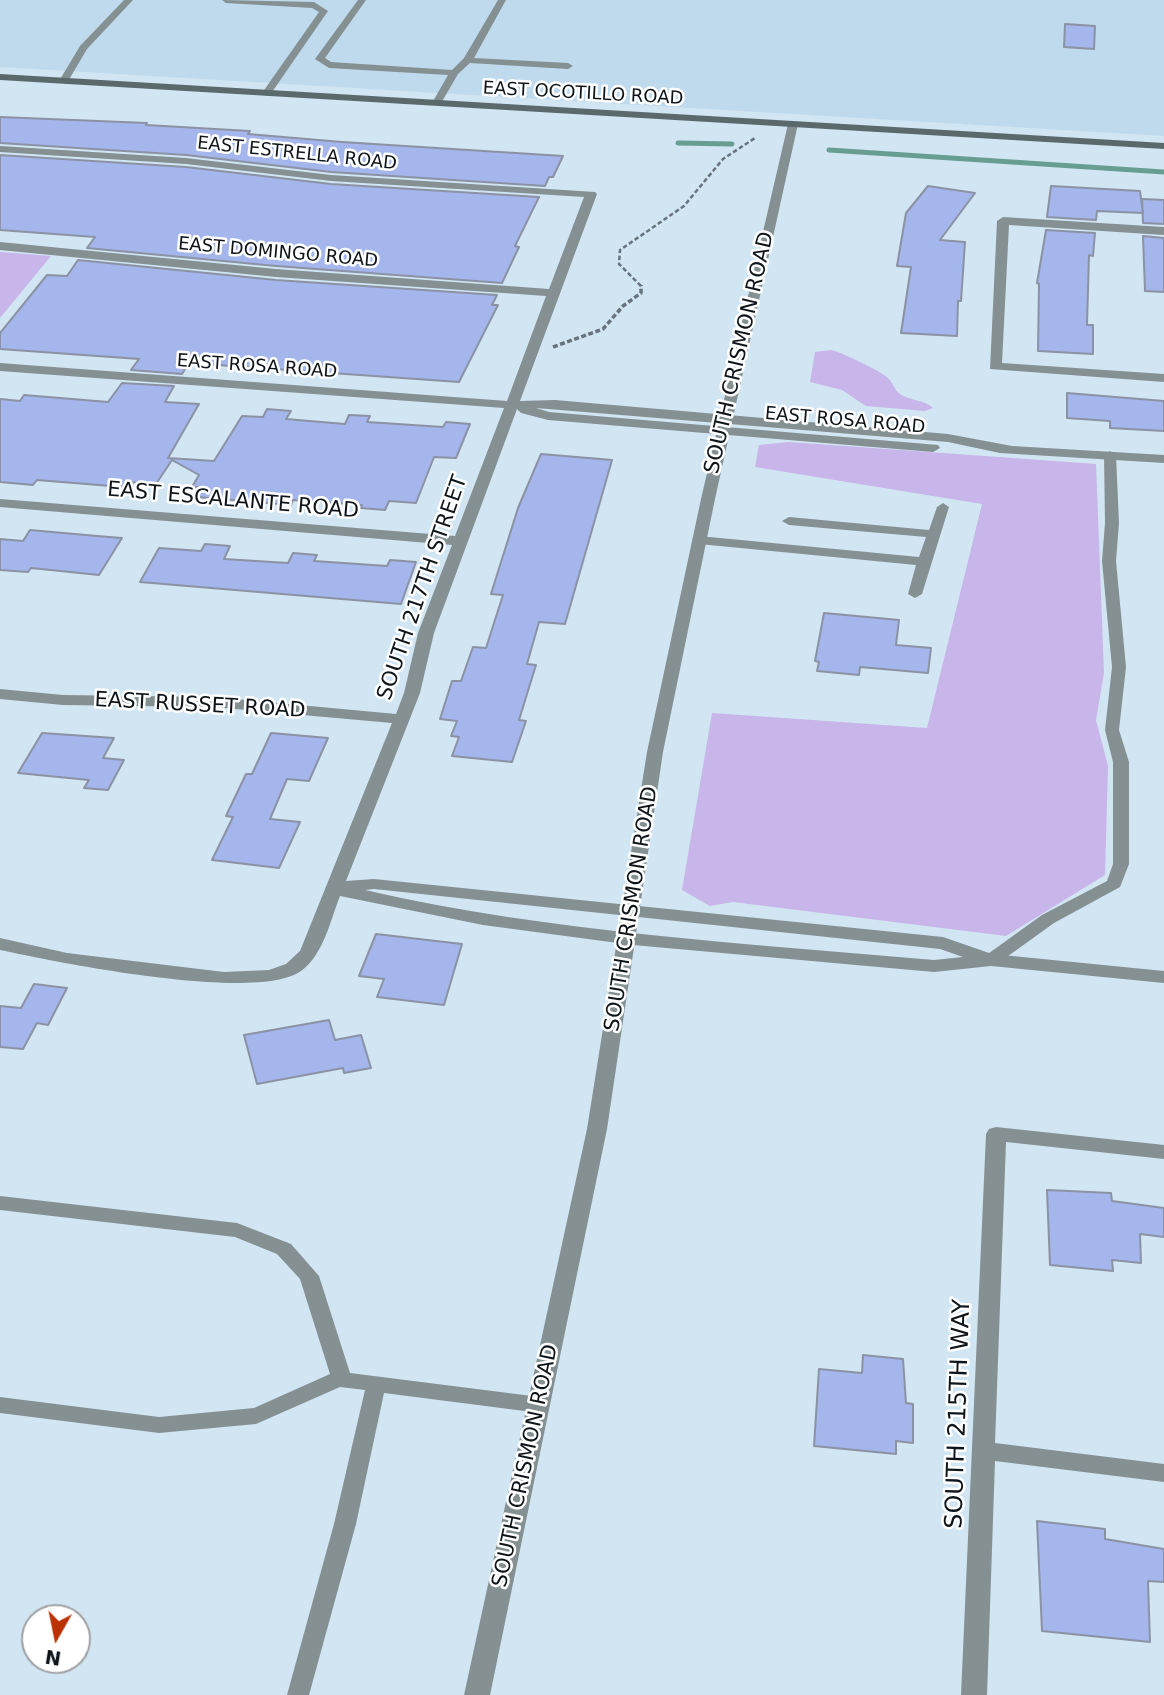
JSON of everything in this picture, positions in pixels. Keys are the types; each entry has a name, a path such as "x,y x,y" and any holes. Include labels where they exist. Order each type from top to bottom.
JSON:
{"main road":[{"name":"EAST OCOTILLO ROAD","path":"0,77 1164,146"}],"street":[{"name":"SOUTH CRISMON ROAD","path":"477,1695 597,1129 655,752 699,540 793,124"},
{"name":"EAST ESTRELLA ROAD","path":"0,149 186,161 331,178 591,194"},
{"name":"SOUTH 217TH STREET","path":"0,944 20,951 80,961 224,978 271,976 293,968 308,954 412,693 426,634 591,194"},
{"path":"1164,231 1003,221 995,366 1164,378"},
{"name":"EAST DOMINGO ROAD","path":"0,246 276,273 552,293"},
{"name":"EAST ROSA ROAD","path":"0,367 512,405 548,416 725,424 944,449 1009,449 1164,459"},
{"name":"EAST ESCALANTE ROAD","path":"0,503 462,541"},
{"name":"EAST RUSSET ROAD","path":"0,694 63,700 213,702 400,719"},
{"path":"335,889 374,884 943,943 991,960"},
{"path":"335,889 390,903 533,928 934,966 991,960 1164,977"},
{"name":"SOUTH 215TH WAY","path":"974,1695 996,1134 1164,1152"},
{"path":"984,1451 1164,1474"}],"lane":[{"path":"64,81 83,48 129,0"},
{"path":"226,0 314,5 324,11 267,93"},
{"path":"362,0 320,59 329,65 454,73"},
{"path":"437,103 454,73 468,60 502,0"},
{"path":"468,60 568,66"},
{"path":"991,960 1048,919 1114,884 1121,864 1121,762 1112,730 1119,667 1109,561 1112,523 1110,455"},
{"path":"915,594 932,534 943,507"},
{"path":"789,521 932,534"},
{"path":"699,540 924,562"},
{"path":"0,1203 237,1230 284,1250 309,1276 342,1380"},
{"path":"0,1405 159,1425 256,1416 342,1380 540,1405"},
{"path":"298,1695 345,1524 376,1384"}],"path":[{"path":"533,347 557,346 610,324 618,312 641,293 643,288 641,283 619,264 620,250 634,237 684,205 723,159 756,140 749,135"}],"shaded area":[{"path":"0,0 1164,0 1164,136 0,67"},
{"path":"0,252 51,256 0,318"},
{"path":"831,350 879,372 889,379 900,394 933,408 925,411 866,406 842,390 810,382 815,352"},
{"path":"789,442 1096,464 1104,673 1096,720 1108,766 1105,875 1006,936 733,902 710,906 682,890 712,713 927,728 982,504 755,467 759,445"}],"building":[{"path":"1065,24 1095,26 1094,49 1064,47"},
{"path":"0,117 147,123 146,125 250,131 248,134 342,142 563,156 553,177 549,177 545,186 331,172 186,155 0,143"},
{"path":"0,155 186,167 331,184 539,197 515,246 519,247 502,283 276,266 87,248 95,237 0,230"},
{"path":"928,186 975,193 940,240 965,242 957,336 901,333 911,267 897,266 906,213"},
{"path":"1051,186 1140,191 1143,213 1097,211 1096,220 1047,217"},
{"path":"1142,199 1164,200 1164,224 1143,223"},
{"path":"1046,230 1095,233 1093,256 1089,255 1087,325 1093,325 1093,354 1038,351 1037,283"},
{"path":"1143,236 1164,238 1164,292 1145,291"},
{"path":"78,260 276,280 497,295 492,305 498,305 459,382 189,363 182,374 131,370 139,359 0,349 0,333 47,275 67,276"},
{"path":"122,383 174,386 165,402 199,404 168,458 214,461 242,416 263,417 267,409 291,411 286,419 345,424 349,415 370,416 367,422 443,427 446,422 470,424 456,458 434,457 416,503 389,501 385,510 361,508 362,505 293,500 291,505 197,497 202,487 192,487 199,475 172,460 156,484 127,482 123,487 37,480 33,485 0,482 0,399 20,401 24,395 108,402"},
{"path":"1067,393 1164,401 1164,431 1110,428 1110,421 1067,418"},
{"path":"541,454 612,460 565,624 539,622 527,664 536,665 519,720 526,721 512,762 452,756 459,737 451,736 457,721 440,719 452,681 461,681 473,647 486,648 503,595 491,594 518,508"},
{"path":"30,530 122,538 99,575 31,568 28,572 0,570 0,539 23,541"},
{"path":"205,544 230,546 224,559 288,563 293,553 317,555 314,561 387,566 390,560 416,562 401,604 140,582 159,548 201,551"},
{"path":"824,613 899,620 896,645 931,648 928,673 860,667 859,675 817,671 819,662 815,661"},
{"path":"42,733 114,738 103,758 124,760 108,790 84,788 89,780 18,773"},
{"path":"271,733 328,738 309,781 287,779 270,819 300,822 279,868 212,860 233,817 226,816 246,774 252,774"},
{"path":"376,934 462,944 444,1005 377,997 384,979 359,976"},
{"path":"34,984 67,988 48,1025 37,1023 23,1049 0,1047 0,1006 21,1008"},
{"path":"329,1020 335,1040 361,1035 371,1068 344,1073 343,1068 257,1084 244,1035"},
{"path":"1047,1190 1111,1193 1112,1201 1164,1208 1164,1237 1140,1234 1141,1263 1112,1260 1113,1271 1050,1265"},
{"path":"863,1355 903,1359 906,1403 913,1404 913,1443 896,1441 896,1454 814,1446 819,1369 862,1373"},
{"path":"1037,1521 1105,1529 1105,1539 1164,1549 1164,1582 1148,1581 1150,1642 1042,1631"}],"waterway":[{"path":"678,143 732,144"},
{"path":"829,150 1164,172"}]}
